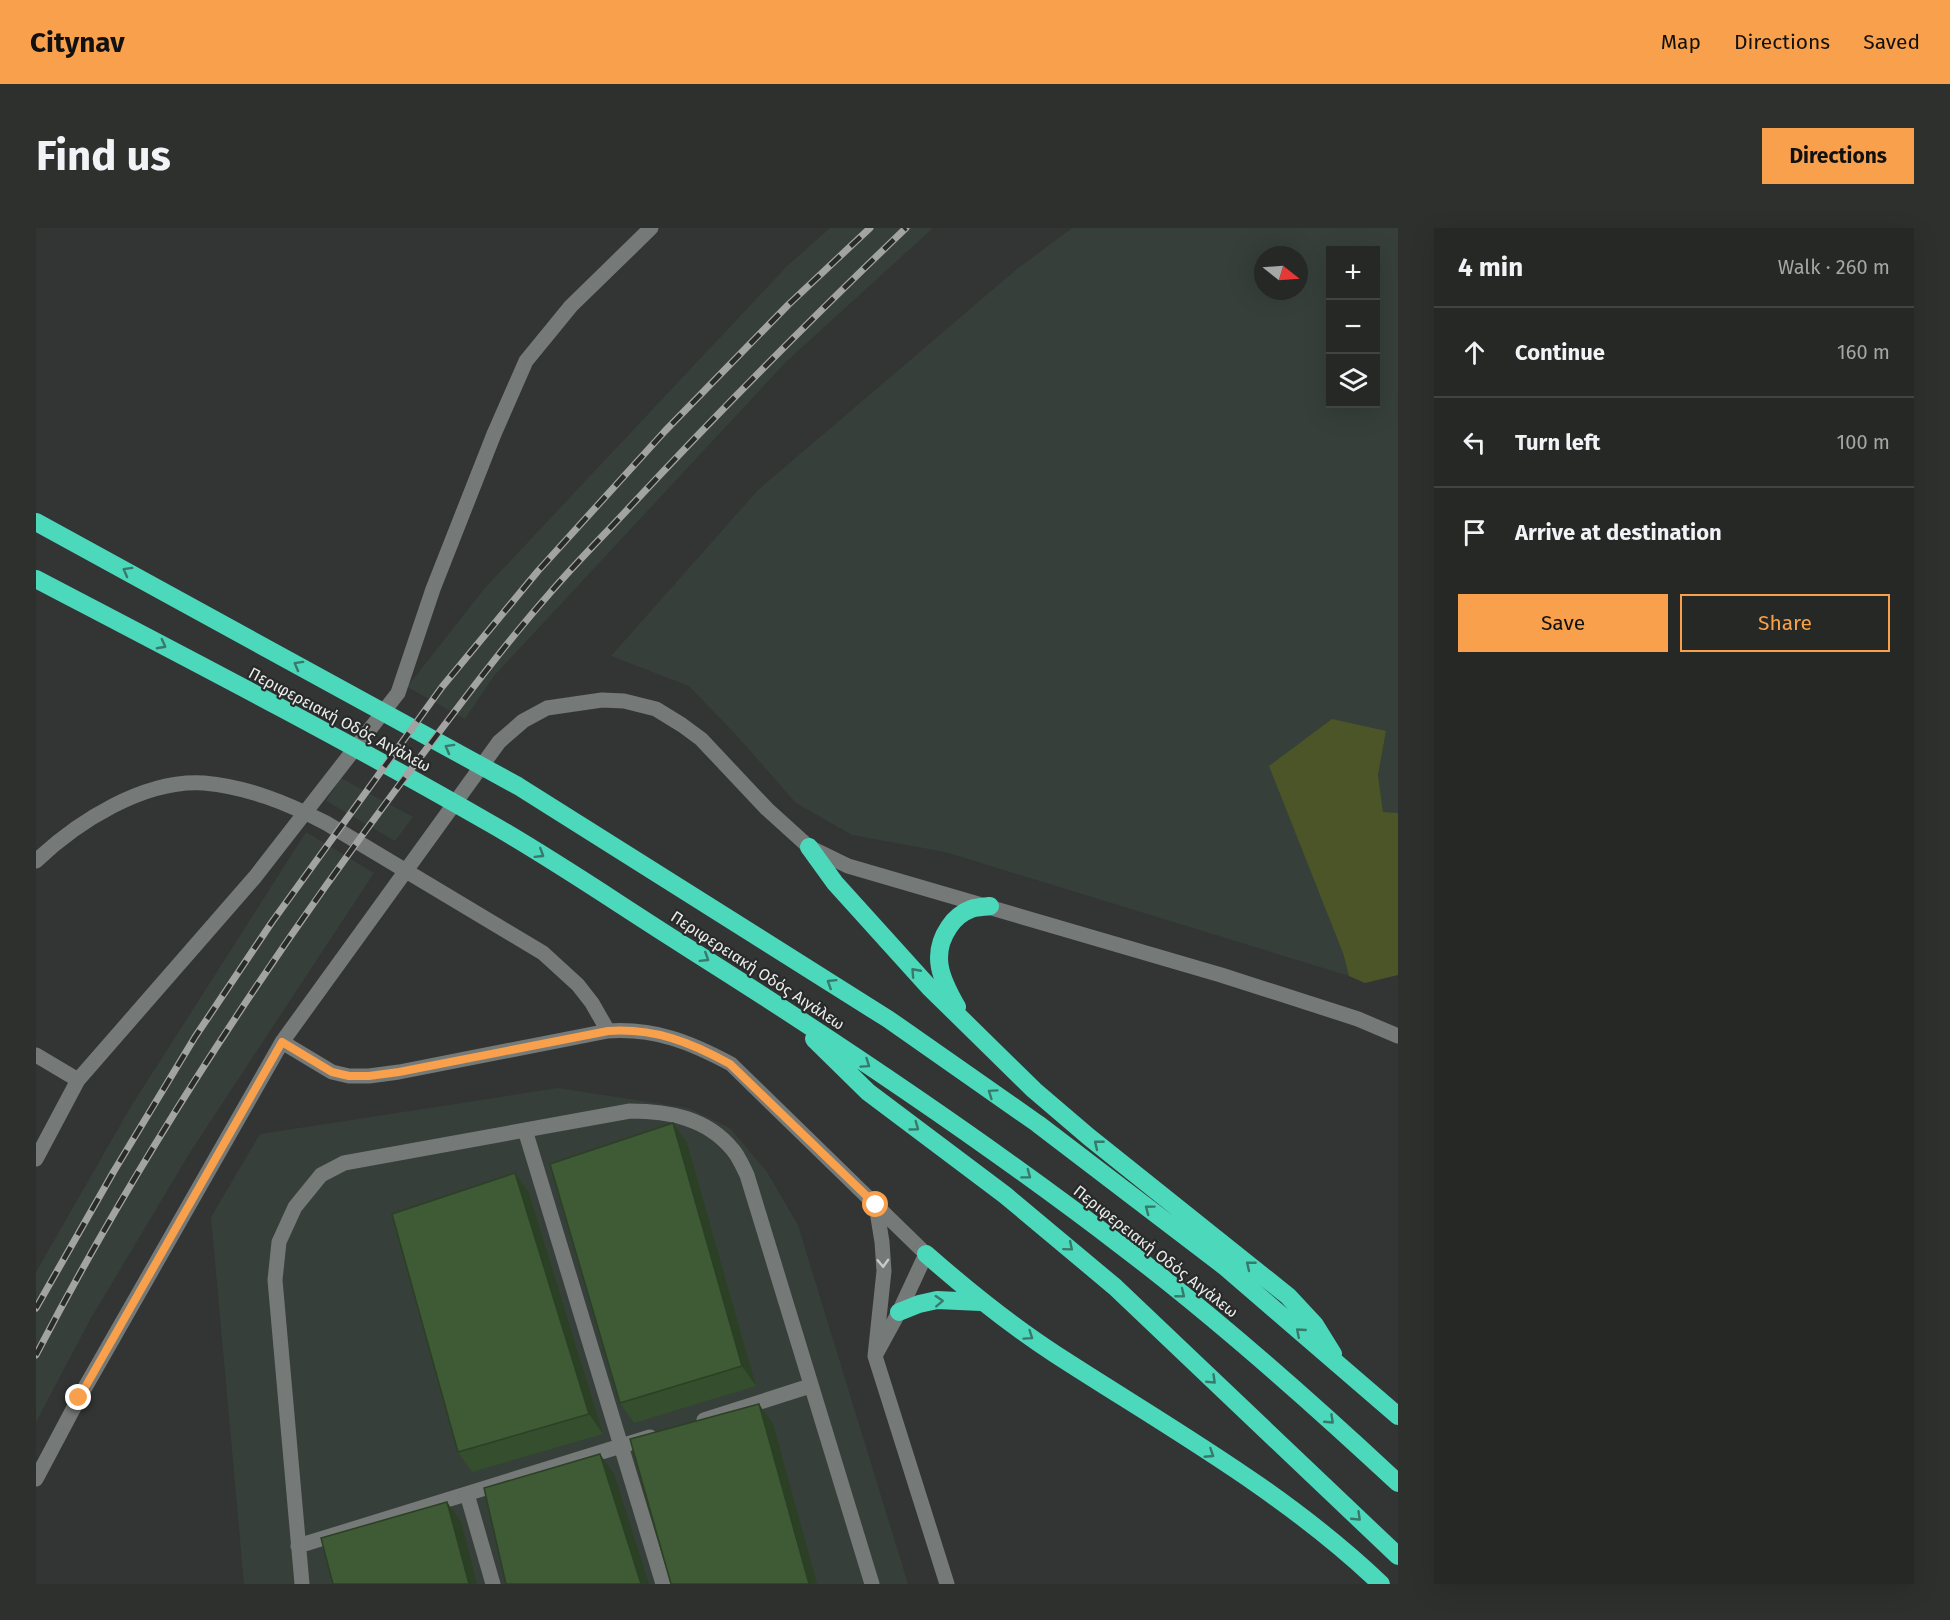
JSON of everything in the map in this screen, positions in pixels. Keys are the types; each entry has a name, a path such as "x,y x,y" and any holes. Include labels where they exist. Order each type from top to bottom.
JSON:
{"highway":[{"name":"Περιφερειακή Οδός Αιγάλεω","path":"36,522 519,786 888,1019 1038,1124 1224,1266 1398,1416"},
{"name":"Περιφερειακή Οδός Αιγάλεω","path":"36,579 322,730 490,823 783,1008 1011,1163 1126,1249 1231,1334 1324,1414 1398,1483"},
{"path":"809,847 835,883 929,987 1034,1090 1089,1137 1288,1296 1315,1325 1344,1371"},
{"path":"971,1028 942,978 938,958 942,938 953,921 970,910 990,906"},
{"path":"783,1008 868,1092 1005,1195 1115,1287 1398,1556"},
{"path":"926,1254 981,1302 1054,1353 1275,1497 1381,1584"},
{"path":"899,1312 938,1300 981,1302"}],"street":[{"path":"36,1160 78,1080 255,877 398,693 433,589 494,434 526,361 571,306 651,228"},
{"path":"36,1479 79,1398 282,1042 499,742 523,721 547,708 602,700 624,701 656,709 682,724 701,740 767,809 809,847 848,866 1233,979 1358,1019 1398,1036"},
{"path":"36,861 69,832 134,796 167,787 201,783 239,788 298,808 326,823 543,953 564,970 592,1003 608,1031"},
{"path":"282,1042 332,1072 349,1076 369,1076 410,1070 608,1031 632,1029 678,1040 708,1052 730,1064 926,1254 875,1356"},
{"path":"36,1055 78,1080"},
{"path":"302,1584 275,1280 279,1242 295,1207 321,1175 344,1163 630,1111 659,1111 690,1119 714,1132 734,1150 747,1175 872,1584"},
{"path":"525,1130 663,1584"},
{"path":"876,1205 884,1271 875,1356 947,1584"},
{"path":"687,1425 810,1386"},
{"path":"298,1546 665,1432"},
{"path":"467,1494 493,1584"}],"shaded area":[{"path":"830,228 933,228 786,362 494,676 465,719 407,687 484,589 787,266"},
{"path":"1072,228 1398,228 1398,813 1383,812 1378,775 1386,731 1343,953 1349,976 945,852 852,835 796,803 689,686 611,656 758,490 1017,269"},
{"path":"341,778 413,817 395,841 326,801"},
{"path":"306,832 374,873 189,1154 90,1320 36,1422 36,1272 130,1108"},
{"path":"558,1088 688,1108 730,1128 767,1172 798,1225 908,1584 244,1584 211,1217 260,1134"}],"green space":[{"path":"1332,719 1386,731 1378,775 1383,812 1398,813 1398,975 1365,983 1349,976 1343,953 1269,766"}],"building":[{"path":"673,1123 742,1366 620,1403 550,1164"},
{"path":"515,1173 589,1414 458,1452 392,1214"},
{"path":"759,1404 809,1584 671,1584 630,1439"},
{"path":"600,1454 641,1584 506,1584 484,1488"},
{"path":"447,1502 469,1584 333,1584 321,1538"}],"railway":[{"path":"36,1308 114,1171 195,1037 272,922 442,687 538,571 665,431 788,305 870,228"},
{"path":"36,1355 76,1280 162,1132 208,1060 352,849 475,685 559,582 765,366 906,228"}],"route":[{"path":"79,1398 282,1042 332,1072 349,1076 369,1076 608,1031 632,1029 654,1033 708,1052 730,1064 876,1205"}]}
